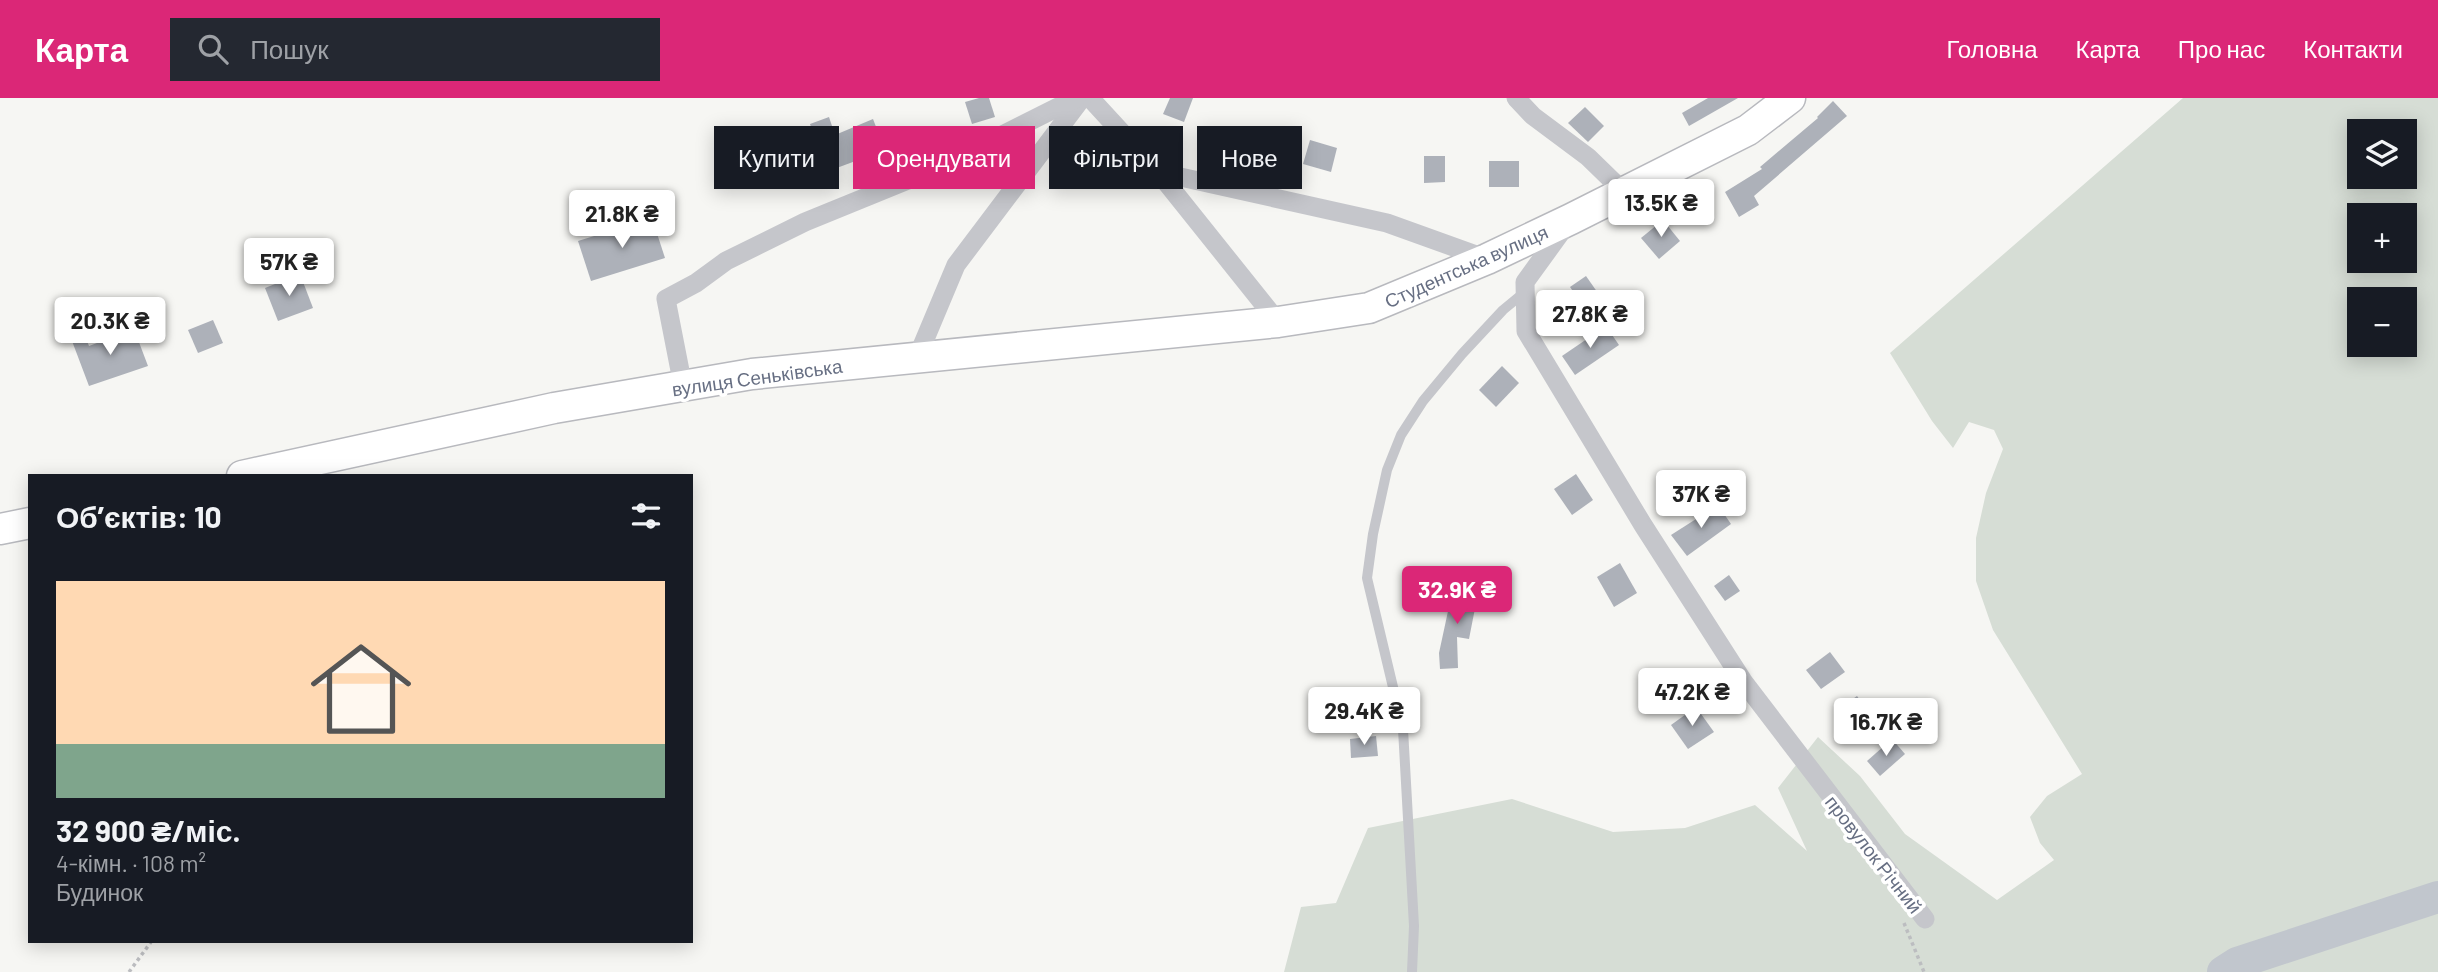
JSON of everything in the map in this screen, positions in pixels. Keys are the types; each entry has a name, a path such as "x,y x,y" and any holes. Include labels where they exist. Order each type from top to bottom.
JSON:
{"main road":[{"name":"Студентська вулиця","path":"1278,322 1369,308 1487,259 1748,130 1790,98"},
{"name":"вулиця Сенькiвська","path":"251,474 554,408 752,374 1278,322"},
{"path":"0,529 28,523"}],"street":[{"path":"683,386 666,299 696,283 726,261 806,222 936,169 1076,98"},
{"path":"917,358 956,265 1082,98"},
{"path":"1090,98 1116,126"},
{"path":"1516,98 1533,116 1588,157 1624,192"},
{"path":"1183,178 1387,223 1487,259"},
{"path":"1172,189 1278,322"},
{"name":"провулок Рiчний","path":"1571,219 1525,282 1526,331 1650,536 1743,681 1925,919"}],"lane":[{"path":"1412,972 1413,926 1403,729 1367,578 1373,534 1387,470 1401,435 1423,401 1454,363 1525,290"}],"path":[{"path":"129,972 150,943"}],"shaded area":[{"path":"2183,98 2438,98 2438,972 1284,972 1301,907 1336,903 1368,828 1512,799 1613,832 1685,828 1755,805 1807,851 1778,788 1818,737 1860,776 1905,834 1997,900 2054,860 2040,843 2030,817 2047,796 2082,774 1993,630 1976,581 1976,538 1986,493 2003,449 1994,430 1969,422 1953,448 1932,421 1890,353"}],"building":[{"path":"989,98 995,117 972,124 965,102"},
{"path":"1170,98 1193,98 1184,122 1163,114"},
{"path":"1708,98 1738,98 1689,126 1682,113"},
{"path":"1833,101 1847,116 1754,196 1759,205 1739,217 1725,192 1762,169 1760,167 1818,118"},
{"path":"1585,107 1604,126 1588,142 1568,123"},
{"path":"829,117 832,126 811,126"},
{"path":"873,119 876,126 856,126"},
{"path":"853,127 853,162 839,167 839,133"},
{"path":"1310,140 1337,148 1331,172 1303,164"},
{"path":"1424,156 1445,156 1445,182 1424,183"},
{"path":"1489,161 1519,161 1519,187 1489,187"},
{"path":"652,218 665,258 591,281 578,241"},
{"path":"1663,220 1680,241 1659,259 1641,238"},
{"path":"300,274 313,308 278,321 265,288"},
{"path":"1586,276 1607,306 1591,317 1570,287"},
{"path":"213,320 223,343 198,353 188,330"},
{"path":"1606,326 1619,345 1575,375 1562,356"},
{"path":"134,329 148,366 89,386 72,341 85,336 89,346"},
{"path":"1502,366 1519,383 1496,407 1479,390"},
{"path":"1576,474 1593,500 1572,515 1554,489"},
{"path":"1718,505 1731,524 1687,556 1671,535"},
{"path":"1620,563 1637,593 1614,607 1597,577"},
{"path":"1729,575 1740,591 1725,601 1714,586"},
{"path":"1453,588 1478,593 1469,639 1457,637 1458,668 1440,669 1439,653"},
{"path":"1830,652 1845,672 1821,689 1806,670"},
{"path":"1857,696 1870,714 1849,729 1836,711"},
{"path":"1696,707 1714,732 1688,749 1671,725"},
{"path":"1376,736 1378,756 1351,758 1350,739"},
{"path":"1892,739 1905,754 1880,776 1867,761"}],"waterway":[{"path":"2223,972 2237,963 2438,897"}]}
